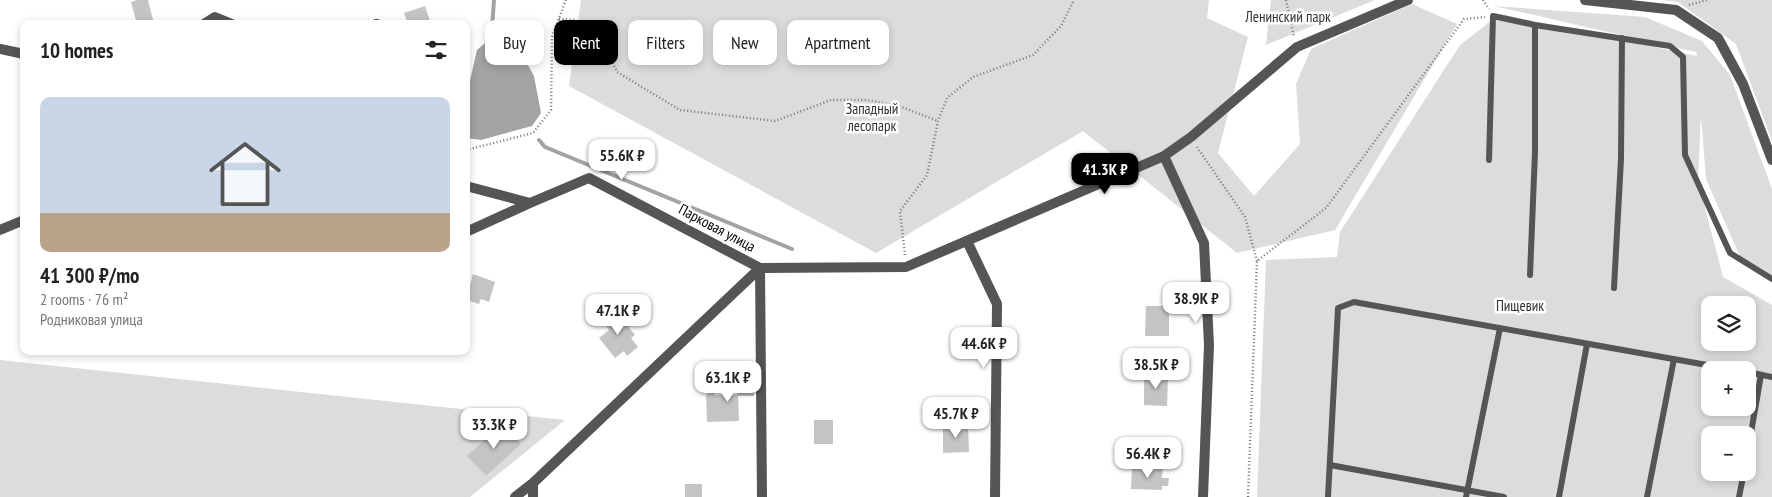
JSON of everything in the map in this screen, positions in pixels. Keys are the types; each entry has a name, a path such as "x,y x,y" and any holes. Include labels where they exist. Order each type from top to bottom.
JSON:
{"street":[{"path":"515,497 533,483 760,268 906,267 1164,156 1190,137 1297,47 1408,0"},
{"path":"1585,0 1676,10 1718,38 1743,84 1772,160"},
{"path":"210,20 215,17 222,20"},
{"path":"0,49 20,53"},
{"path":"1164,156 1204,243 1209,346 1203,497"},
{"name":"Парковая улица","path":"530,203 589,178 760,268"},
{"path":"470,187 530,203"},
{"path":"470,230 530,203"},
{"path":"0,230 20,222"},
{"path":"968,241 997,304 995,497"},
{"path":"760,268 762,497"},
{"path":"533,483 533,497"}],"lane":[{"path":"1489,160 1493,16 1535,25 1670,46 1683,57 1684,155 1730,253 1772,279"},
{"path":"1530,275 1535,152 1535,25"},
{"path":"1614,288 1620,159 1622,38"},
{"path":"1328,497 1338,308 1354,302 1701,364"},
{"path":"1466,494 1500,328"},
{"path":"1559,497 1587,344"},
{"path":"1647,497 1674,359"},
{"path":"1756,373 1772,376"},
{"path":"1752,426 1761,374"},
{"path":"1330,465 1466,494 1504,497"},
{"path":"1739,497 1742,481"}],"path":[{"path":"470,149 533,133 551,110 552,37 566,0"},
{"path":"906,267 900,210 927,175 938,121 948,98 973,77 1033,55 1060,26 1074,0"},
{"path":"1286,0 1297,47"},
{"path":"1257,261 1326,208 1464,19 1493,16 1483,0"},
{"path":"1676,10 1707,0"},
{"path":"559,19 574,20 597,29 617,72 680,110 775,121 831,100 867,100 899,106 938,121"},
{"path":"1190,137 1245,217 1257,261 1248,497"}],"green space":[{"name":"Западный лесопарк","path":"581,0 1209,0 1207,18 1248,37 1218,153 1254,196 1300,144 1296,84 1311,49 1412,4 1457,24 1335,230 1237,253 1083,131 876,253 569,86 572,65 618,65 618,20 578,20"},
{"name":"Ленинский парк","path":"1271,0 1375,0 1266,45"},
{"path":"1662,0 1772,0 1772,141 1736,44 1678,2"},
{"name":"Пищевик","path":"1494,6 1645,17 1702,41 1730,75 1772,189 1772,278 1742,261 1706,179 1701,115 1698,181 1723,277 1772,305 1772,497 1257,497 1266,260 1337,257 1340,232 1460,45 1500,14 1697,56 1696,52"},
{"path":"0,360 565,420 470,497 0,497"}],"shaded area":[{"path":"485,43 485,65 528,65 534,76 541,113 532,126 481,140 470,139 470,81 477,50"}],"building":[{"path":"148,0 153,20 136,20 131,2"},
{"path":"425,6 430,20 407,20 404,13"},
{"path":"473,274 495,282 489,302 481,299 479,304 470,301 470,285"},
{"path":"1146,306 1169,306 1169,336 1145,336"},
{"path":"616,311 635,335 631,338 638,347 627,356 624,351 615,358 599,338 609,330 603,322"},
{"path":"1144,375 1168,376 1167,406 1144,405"},
{"path":"753,379 754,396 738,396 739,421 707,422 706,395 715,389 715,395 737,395 737,380"},
{"path":"814,420 833,420 833,444 814,444"},
{"path":"502,423 521,444 486,476 467,456"},
{"path":"943,425 968,425 969,452 943,453"},
{"path":"1132,467 1163,468 1162,478 1169,478 1168,486 1162,486 1162,490 1131,489"},
{"path":"685,484 702,484 702,497 685,497"}],"waterway":[{"path":"493,20 494,0"},
{"path":"539,140 545,147 792,249"}]}
